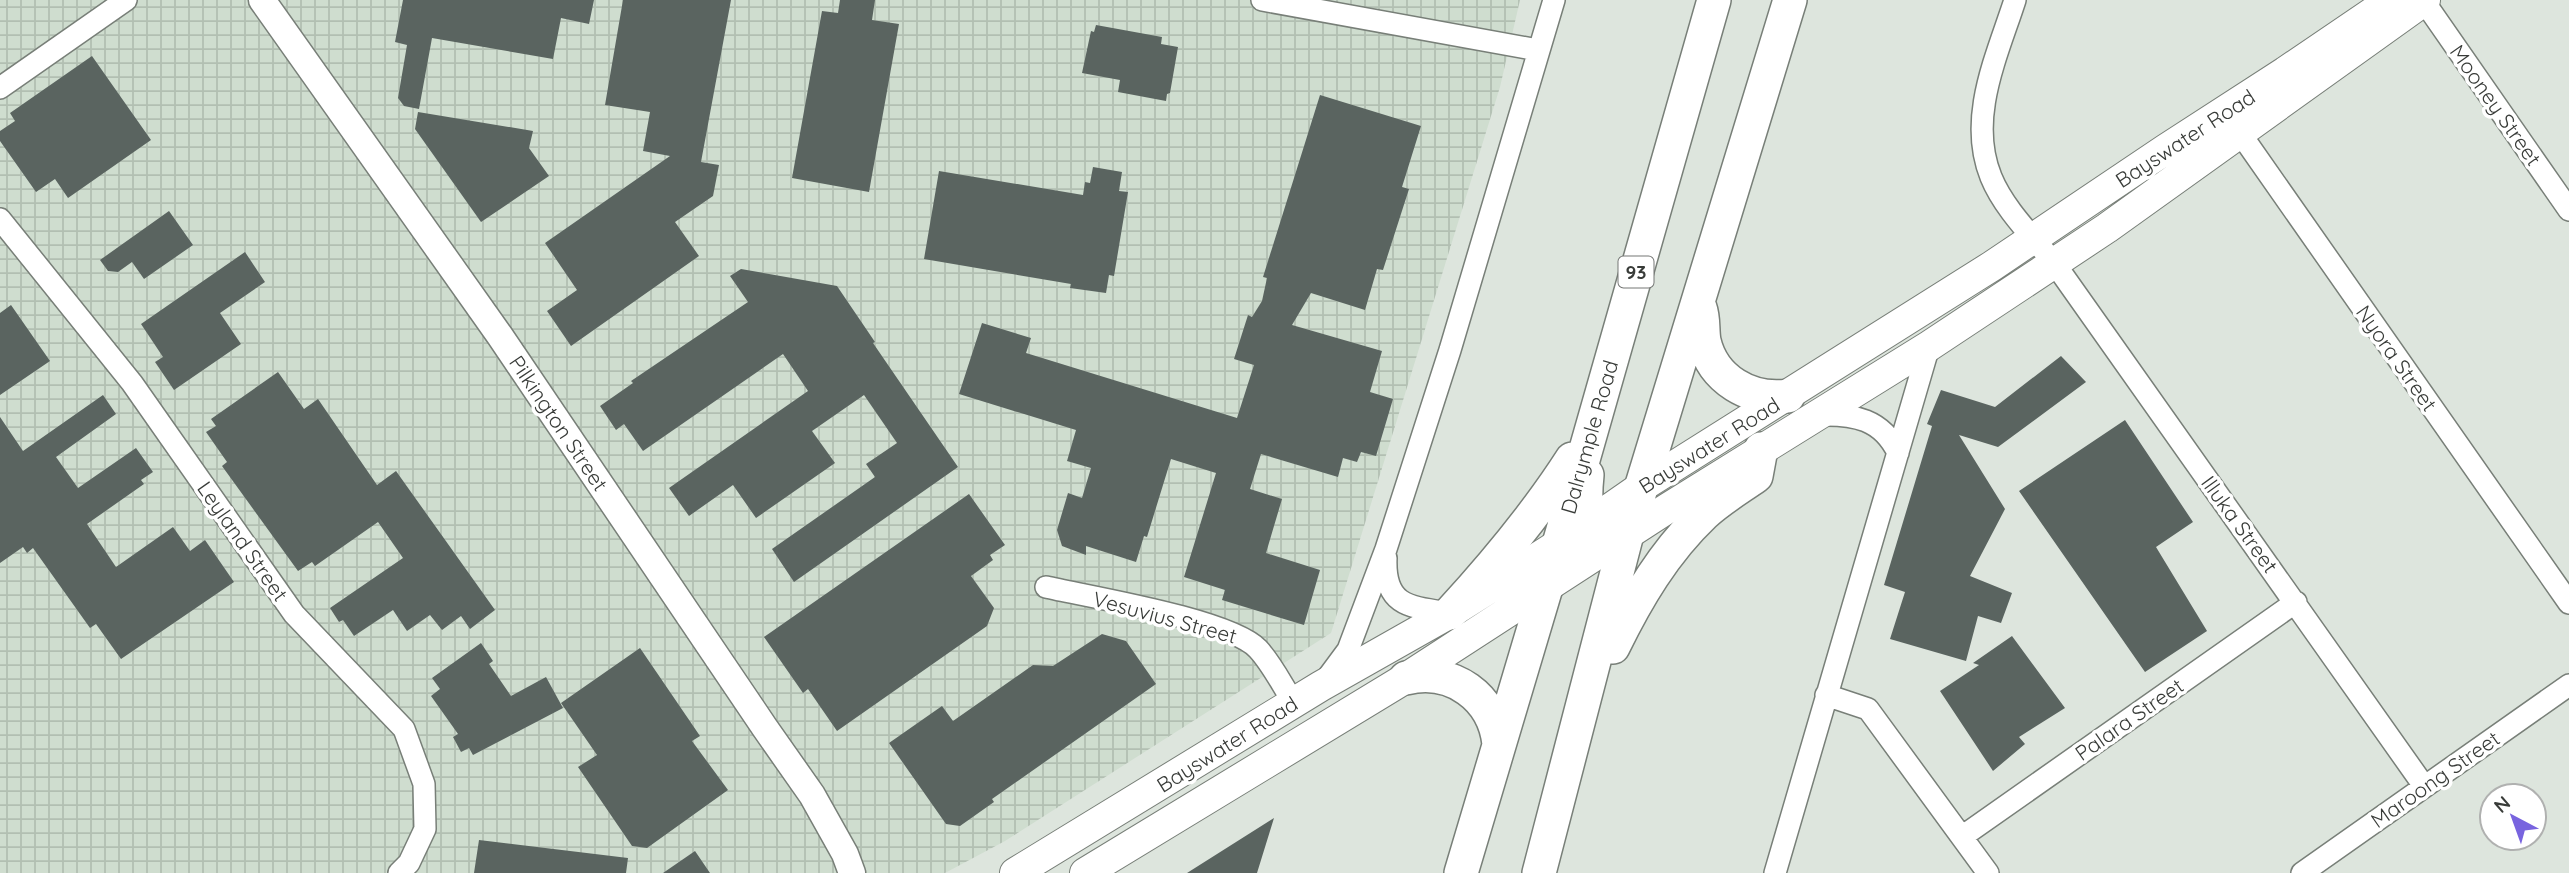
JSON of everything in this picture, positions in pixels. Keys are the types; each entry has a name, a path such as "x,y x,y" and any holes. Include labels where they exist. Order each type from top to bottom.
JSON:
{"main road":[{"name":"Dalrymple Road","path":"1461,873 1559,544 1714,0"},
{"path":"1539,873 1627,534 1790,0"},
{"name":"Bayswater Road","path":"1085,873 1406,678 1545,590 1627,534 1820,415 2054,264 2391,0"},
{"name":"Bayswater Road","path":"1015,873 1321,686 1450,613 1559,544 1641,487 2034,238 2233,123 2424,0"},
{"path":"1699,303 1706,350 1725,378 1754,394 1788,396"},
{"path":"1592,426 1586,492 1590,523 1596,531 1608,538 1627,534"},
{"path":"1450,613 1519,534 1550,492 1592,426"},
{"path":"1585,701 1632,609 1660,565 1706,513 1756,476 1761,449"},
{"path":"1406,678 1441,677 1457,682 1472,692 1484,704 1493,719 1499,744"}],"street":[{"path":"0,88 126,0"},
{"name":"Pilkington Street","path":"262,0 507,346 757,718 813,795 849,863 869,873"},
{"path":"1262,0 1538,50"},
{"path":"1321,686 1348,650 1386,549 1450,350 1554,0"},
{"path":"2015,0 1987,86 1983,105 1983,142 1991,178 2007,204 2054,264"},
{"name":"Mooney Street","path":"2424,0 2569,210"},
{"name":"Nyora Street","path":"2233,123 2569,603"},
{"name":"Leyland Street","path":"0,219 132,383 294,614 404,729 424,784 425,829 409,863 399,873"},
{"name":"Illuka Street","path":"2054,264 2424,786"},
{"path":"1775,873 1929,346"},
{"path":"1820,415 1850,415 1871,421 1887,435 1898,453"},
{"path":"1386,549 1385,578 1395,597 1422,609 1450,613"},
{"name":"Vesuvius Street","path":"1046,587 1167,614 1224,629 1243,637 1257,648 1294,703"},
{"name":"Palara Street","path":"1963,836 2296,602"},
{"name":"Maroong Street","path":"2302,873 2569,685"},
{"path":"1826,695 1868,709 1988,873"}],"shaded area":[{"path":"0,0 1520,0 1500,87 1331,633 1005,841 945,873 0,873"}],"building":[{"path":"403,0 594,0 589,24 561,18 553,59 432,38 419,109 404,106 398,98 407,45 395,42"},
{"path":"623,0 731,0 701,162 719,165 713,196 675,222 699,256 571,346 547,311 577,290 545,243 670,156 643,151 650,112 605,105"},
{"path":"840,0 875,0 872,20 899,24 869,192 792,178 822,11 838,13"},
{"path":"1096,25 1162,37 1161,44 1178,47 1170,93 1167,94 1166,101 1118,92 1120,80 1082,73 1091,31 1094,32"},
{"path":"92,56 151,140 68,198 55,179 36,192 0,141 0,131 15,121 10,113"},
{"path":"1320,95 1421,126 1402,187 1409,189 1383,270 1377,269 1365,310 1311,293 1292,325 1382,351 1370,392 1393,399 1376,456 1361,452 1357,462 1343,458 1338,477 1261,454 1250,489 1282,499 1266,553 1320,570 1304,625 1222,600 1225,590 1184,577 1216,473 1171,459 1147,537 1144,536 1136,562 1086,546 1086,555 1062,546 1057,530 1068,493 1082,498 1091,468 1067,461 1076,430 959,394 982,323 1031,338 1026,353 1237,418 1254,365 1234,359 1248,315 1252,317 1262,301 1267,278 1263,277"},
{"path":"418,112 533,131 529,148 549,176 481,222 415,129"},
{"path":"1093,167 1122,172 1119,191 1128,192 1114,276 1109,275 1106,293 1070,288 1071,284 924,259 939,171 1083,195 1085,182 1090,183"},
{"path":"169,211 193,245 144,279 132,262 118,272 108,271 100,260"},
{"path":"245,252 265,282 220,313 241,344 174,390 155,362 163,357 141,324"},
{"path":"741,269 837,286 958,467 794,582 772,549 875,477 866,464 897,443 864,395 812,431 835,463 756,518 733,485 689,516 669,488 808,391 783,354 643,451 624,424 616,430 600,406 633,383 631,381 748,302 730,276"},
{"path":"11,305 50,361 0,395 0,313"},
{"path":"2061,356 2086,382 1998,447 1959,435 2005,509 1970,576 2012,593 2001,623 1978,616 1966,661 1890,639 1905,592 1884,585 1932,426 1927,424 1941,390 1995,407"},
{"path":"278,372 304,409 318,399 377,485 396,471 495,610 470,629 461,616 442,630 430,615 407,631 393,610 354,636 343,620 339,622 330,608 403,558 378,522 315,566 312,562 298,571 222,466 227,462 206,432 216,426 211,419"},
{"path":"103,395 116,414 56,457 78,488 136,448 153,472 141,480 144,484 87,524 116,567 173,527 190,551 205,540 234,582 121,659 96,624 90,628 33,548 27,553 23,547 0,563 0,417 23,451"},
{"path":"2125,420 2193,522 2156,547 2207,631 2145,672 2019,491"},
{"path":"969,494 1005,545 990,555 993,560 971,576 994,608 987,626 837,731 808,689 803,693 764,637"},
{"path":"1102,634 1126,641 1156,684 992,799 994,802 960,826 946,824 889,743 942,706 953,721 1033,665 1053,666"},
{"path":"2012,636 2065,708 2019,737 2025,744 1993,771 1940,691 1979,665 1973,663"},
{"path":"481,643 493,661 489,664 511,696 546,677 563,708 473,755 469,748 461,752 453,737 458,734 431,696 440,689 432,678"},
{"path":"640,648 700,736 692,741 728,790 647,848 632,846 578,767 597,755 561,703"},
{"path":"1274,818 1257,873 1187,873"},
{"path":"479,840 628,858 626,873 474,873"},
{"path":"695,851 710,873 663,873"}]}
